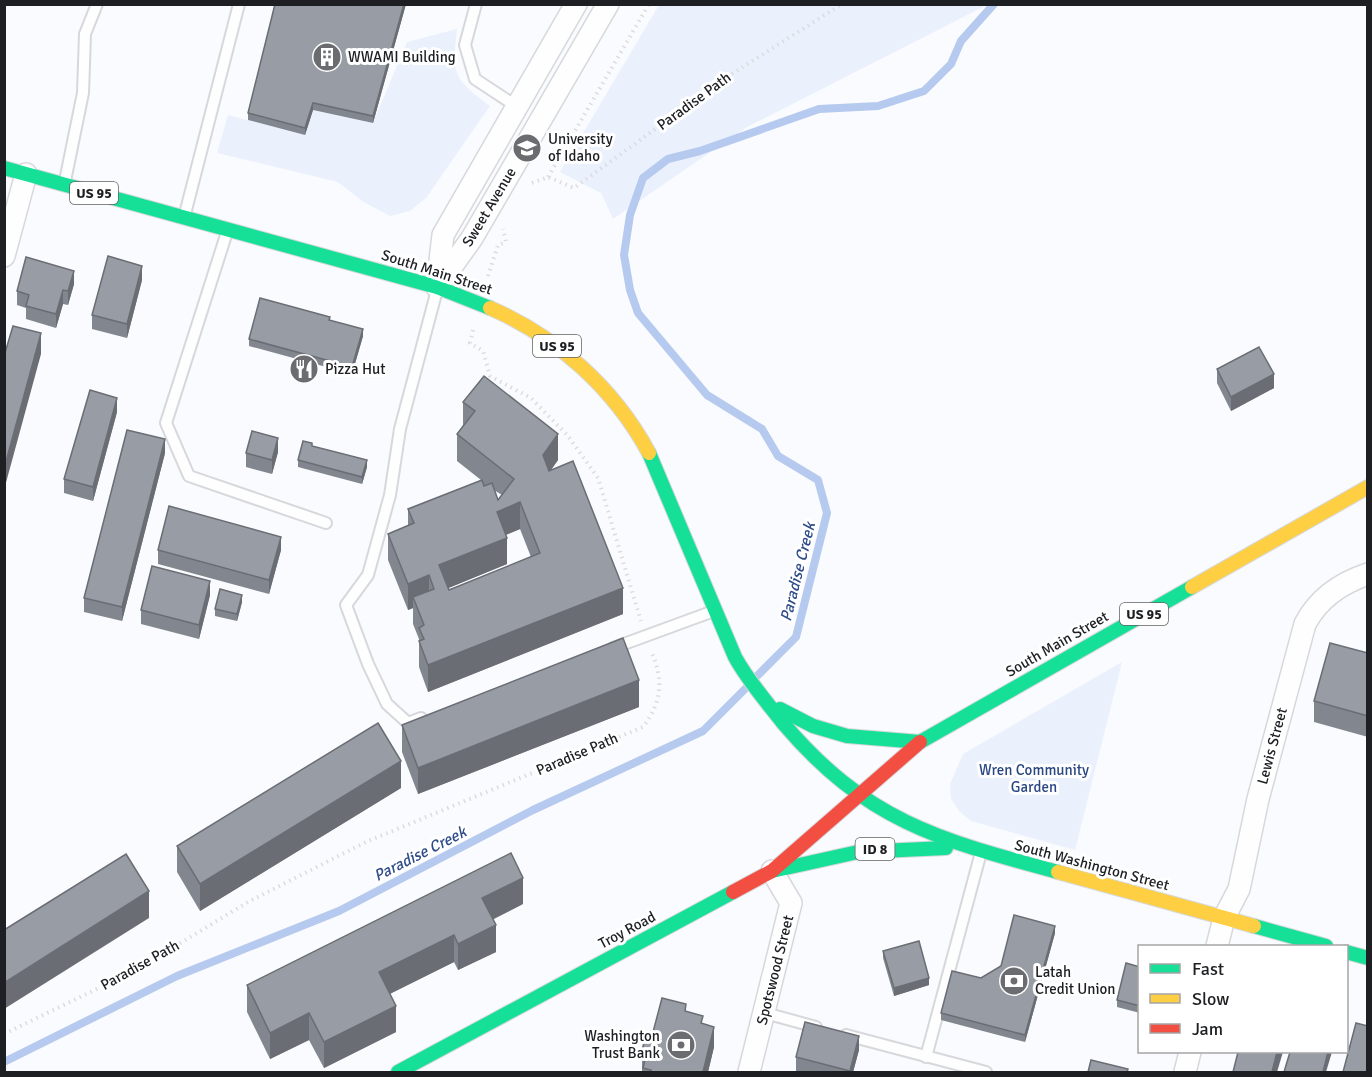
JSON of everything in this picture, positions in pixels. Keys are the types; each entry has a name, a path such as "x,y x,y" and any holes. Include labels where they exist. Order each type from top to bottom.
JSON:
{"main road":[{"name":"South Main Street","path":"4,168 437,287 480,301 523,322 579,362 615,399 645,446 742,670 807,749 857,796 920,742 1368,487"},
{"name":"South Main Street","path":"763,696 794,717 837,735 864,740 920,742"},
{"name":"South Washington Street","path":"857,796 929,835 981,852 1322,945"},
{"name":"Troy Road","path":"406,1070 772,871 857,796"},
{"name":"ID 8","path":"772,871 806,861 875,849 946,848 981,852"},
{"path":"1348,952 1368,958"}],"street":[{"name":"Sweet Avenue","path":"437,287 443,235 576,4"},
{"name":"Sweet Avenue","path":"437,287 472,238 608,4"},
{"path":"4,256 26,174"},
{"name":"Lewis Street","path":"1217,945 1224,918 1239,889 1258,799 1305,624 1311,613 1333,590 1351,579 1368,574"},
{"name":"Spotswood Street","path":"749,1072 791,903 772,871"},
{"path":"1185,1072 1190,1053"}],"lane":[{"path":"65,184 83,93 85,34 97,4"},
{"path":"184,217 239,4"},
{"path":"476,4 465,45 475,79 516,106"},
{"path":"228,229 166,423 189,476 326,523"},
{"path":"429,715 408,723 387,704 368,664 346,605 368,575 390,495 400,429 437,287"},
{"path":"602,652 715,610"},
{"path":"926,1057 981,852"},
{"path":"765,1013 986,1072"}],"path":[{"name":"Paradise Path","path":"649,4 548,177 574,188 727,77 842,4"},
{"name":"Paradise Path","path":"4,1034 136,970 248,902 366,842 643,727 655,712 659,699 658,667 645,636 598,478 568,436 531,398 490,376 483,351 470,343 480,301 498,245 506,242"},
{"path":"501,393 507,385"}],"green space":[{"path":"659,5 987,5 747,127 613,219 601,193 560,172"},
{"path":"457,29 455,66 458,74 469,89 490,106 426,198 410,211 390,216 362,201 338,182 217,153 228,115 305,135 313,110 373,123 407,42"},
{"name":"Wren Community Garden","path":"1122,662 1075,850 971,821 959,811 951,799 950,784 963,754"}],"building":[{"name":"WWAMI Building","path":"275,4 404,4 373,116 313,103 305,128 248,113"},
{"path":"108,256 142,266 127,324 92,315"},
{"path":"26,257 74,271 68,291 63,290 56,314 26,306 29,295 17,291"},
{"path":"260,298 330,317 329,320 363,329 352,367 249,339"},
{"path":"13,326 41,333 4,469 4,356"},
{"path":"1259,347 1274,374 1231,397 1217,369"},
{"path":"484,376 558,434 543,455 549,471 573,461 623,588 428,665 419,641 424,639 419,628 424,625 413,597 434,589 429,575 408,584 388,534 414,523 408,509 482,480 484,486 492,483 498,500 514,479 457,434 475,411 463,402","holes":["520,502 540,553 449,590 439,565 507,538 497,512"]},
{"path":"90,390 117,398 93,487 64,479"},
{"path":"127,430 165,439 122,607 84,598"},
{"path":"252,431 278,438 272,460 246,453"},
{"path":"303,441 312,443 312,446 367,460 362,477 298,460"},
{"path":"169,506 281,537 269,580 158,550"},
{"path":"152,566 210,581 199,625 141,610"},
{"path":"220,589 242,595 237,614 215,609"},
{"path":"623,638 639,680 418,768 402,725"},
{"path":"1330,643 1368,653 1368,716 1314,701"},
{"path":"378,723 401,761 200,884 177,846"},
{"path":"511,853 523,878 482,898 496,925 458,944 454,935 379,972 396,1006 324,1042 309,1013 270,1033 247,985"},
{"path":"126,854 149,891 4,983 4,930"},
{"name":"Latah Credit Union","path":"1014,915 1055,926 1025,1035 941,1013 952,971 981,978 1001,966"},
{"path":"919,941 929,978 894,988 883,951"},
{"path":"1126,963 1138,966 1138,1005 1117,1000"},
{"name":"Washington Trust Bank","path":"662,998 686,1004 685,1011 703,1016 701,1023 714,1027 703,1072 651,1072 643,1068 647,1052 642,1050 647,1031 653,1032"},
{"path":"805,1022 859,1036 850,1071 796,1057"},
{"path":"1356,1023 1368,1026 1368,1072 1343,1072"},
{"path":"1238,1053 1277,1053 1272,1072 1233,1072"},
{"path":"1290,1053 1328,1053 1323,1072 1284,1072"},
{"path":"1091,1060 1128,1069 1127,1072 1088,1072"}],"waterway":[{"name":"Paradise Creek","path":"755,678 796,637 827,513 818,480 778,456 762,429 707,395 638,313 630,290 624,255 630,215 643,178 668,159 700,151 819,109 878,106 924,91 951,64 961,41 994,4"},
{"name":"Paradise Creek","path":"4,1062 177,976 339,911 533,810 703,731 745,689"}],"traffic: fast":[{"path":"4,168 437,287 490,308"},
{"path":"649,453 735,657 783,723 814,756 844,783 875,805 907,822 976,849 1058,872"},
{"path":"780,709 813,726 847,736 920,742 1192,587"},
{"path":"772,871 858,852 946,848"},
{"path":"398,1072 733,892"},
{"path":"1254,926 1322,945"},
{"path":"1348,953 1368,958"}],"traffic: slow":[{"path":"490,308 538,334 561,349 582,367 619,407 649,453"},
{"path":"1192,587 1368,487"},
{"path":"1058,872 1254,926"}],"traffic: jam":[{"path":"733,892 772,871 920,742"}],"place":[{"name":"WWAMI Building","path":"327,57"},
{"name":"University of Idaho","path":"527,148"},
{"name":"Pizza Hut","path":"304,369"},
{"name":"Latah Credit Union","path":"1014,981"},
{"name":"Washington Trust Bank","path":"681,1045"}]}
